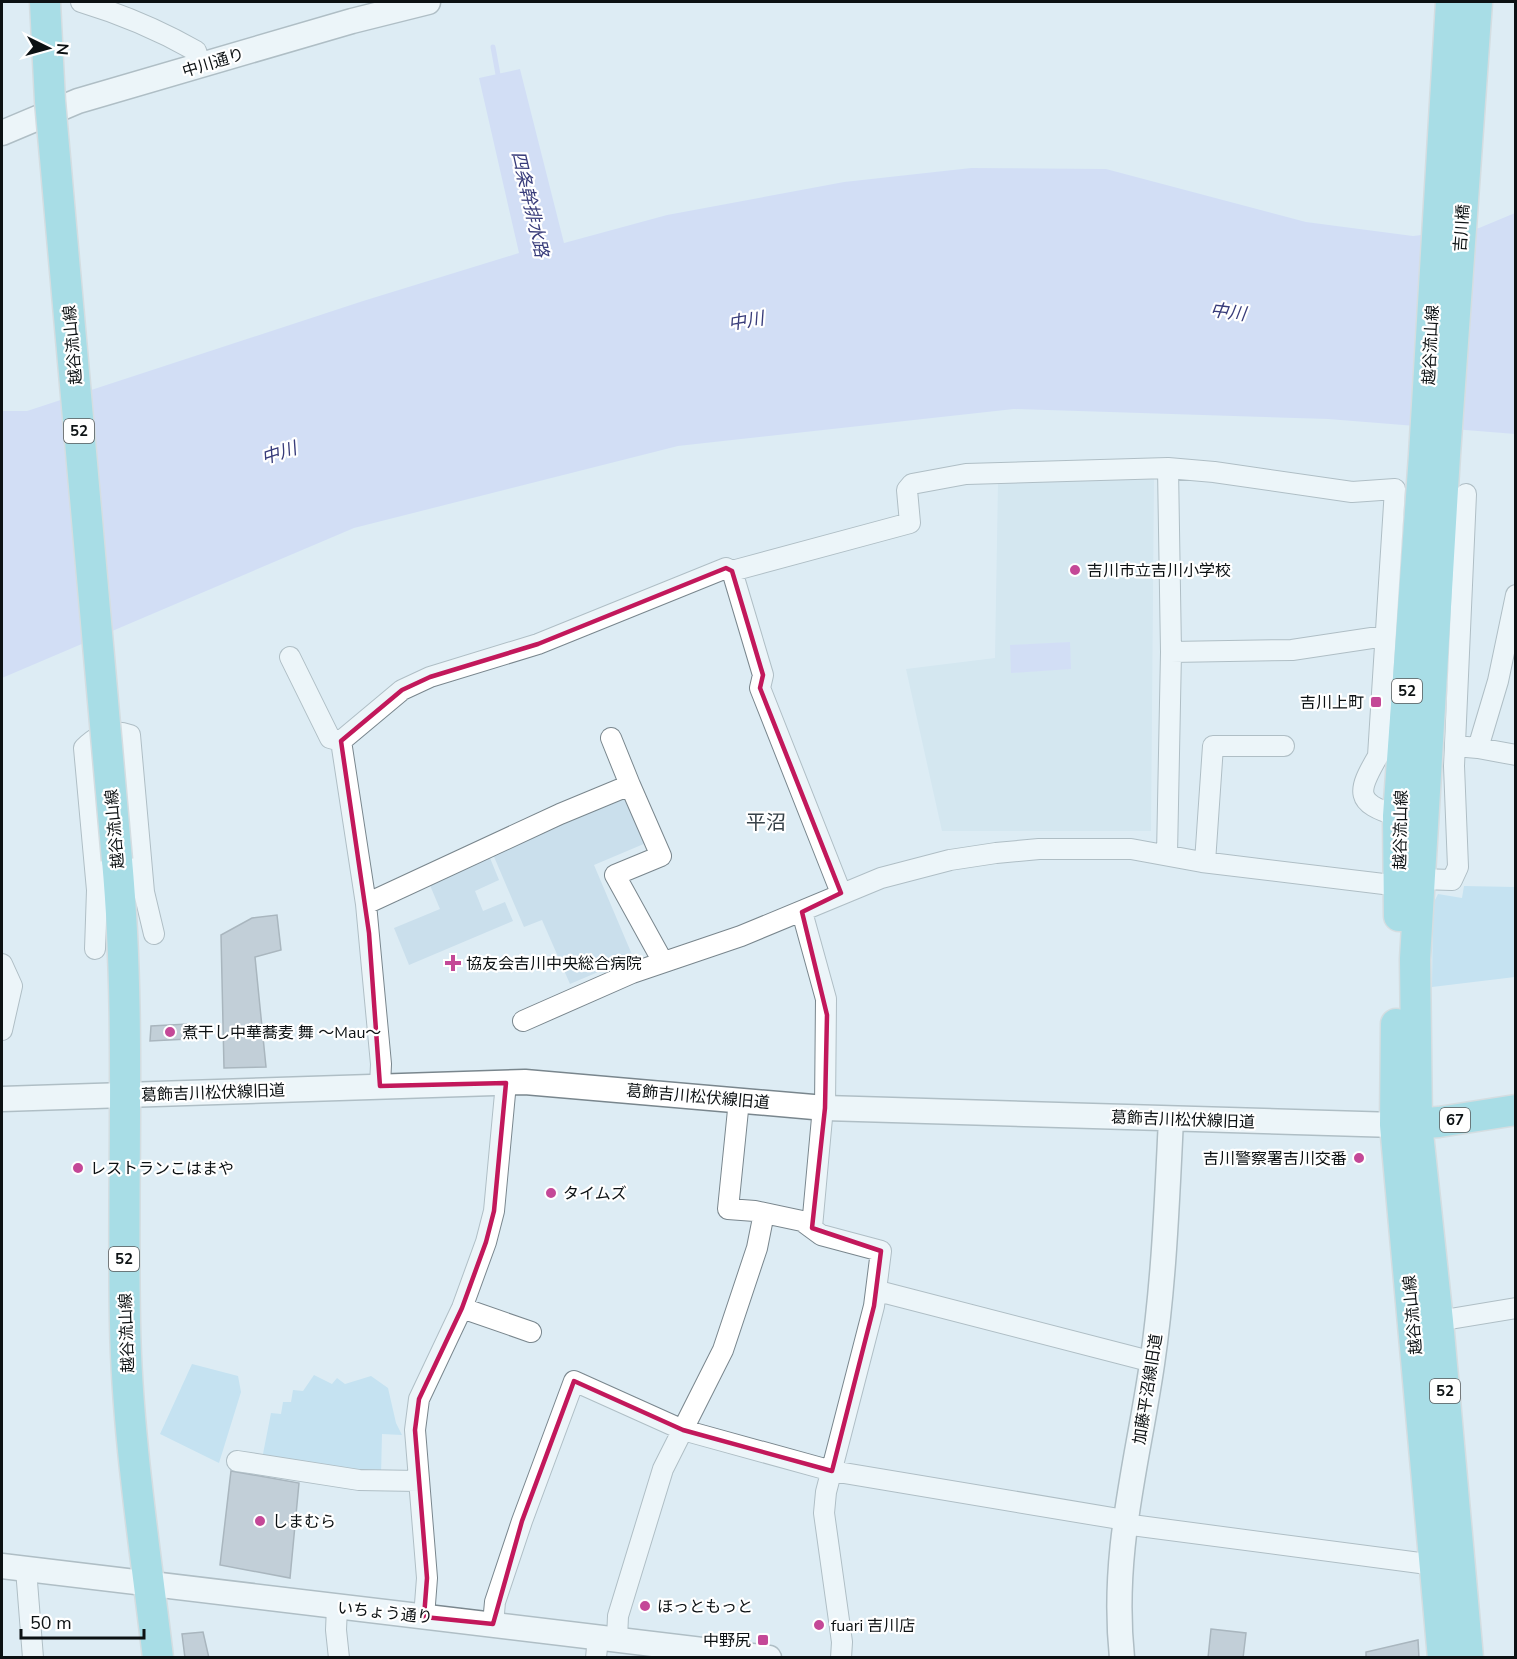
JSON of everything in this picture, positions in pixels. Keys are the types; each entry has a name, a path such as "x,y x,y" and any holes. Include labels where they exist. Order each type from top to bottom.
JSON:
{"main road":[{"name":"越谷流山線","path":"45,2 50,100 124,941 126,1360 158,1658"},
{"name":"越谷流山線","path":"1410,882 1434,455 1451,2"},
{"name":"吉川橋","path":"1434,455 1477,2"},
{"name":"越谷流山線","path":"1434,455 1398,816 1410,882 1415,959 1406,1125 1443,1658"},
{"name":"67","path":"1406,1125 1515,1110"},
{"name":"越谷流山線","path":"1406,1125 1438,1321 1468,1658"}],"street":[{"path":"81,2 128,16 173,38 196,51 201,66"},
{"name":"中川通り","path":"2,133 78,101 352,21 428,2"},
{"path":"342,741 402,690 430,677 538,644 726,568 732,571 910,523 907,490 912,484 973,474 1168,468 1214,472 1352,492 1395,489 1378,756 1366,777 1363,789 1365,800 1370,807 1398,816"},
{"path":"1167,855 1171,652 1168,468"},
{"path":"523,1021 632,973 802,912 841,893 907,870 996,853 1070,848 1131,849 1205,862 1410,882 1452,880 1456,874 1455,746 1466,494"},
{"path":"732,571 763,675 760,688 841,893"},
{"path":"1478,748 1498,681 1515,595"},
{"path":"1171,652 1292,650 1385,636"},
{"path":"290,657 330,738 342,741"},
{"path":"95,949 97,890 84,748 95,737 119,730 130,735 144,892 154,934"},
{"path":"611,738 661,856 615,875 663,962"},
{"path":"342,741 366,904 378,1025 380,1086"},
{"path":"1205,862 1213,746 1284,746"},
{"path":"1455,746 1515,755"},
{"path":"366,904 560,814 630,785"},
{"path":"802,912 826,999 824,1108 812,1227"},
{"path":"2,964 12,986 2,1030"},
{"path":"424,1617 427,1578 415,1430 420,1399 462,1308 494,1211 506,1083"},
{"name":"葛飾吉川松伏線旧道","path":"2,1099 380,1086 563,1084 824,1108 1406,1125"},
{"path":"739,1100 728,1209 764,1213 801,1221 821,1234 881,1251 878,1291 832,1471 824,1513 842,1642 841,1658"},
{"name":"加藤平沼線旧道","path":"1122,1658 1118,1593 1125,1522 1153,1362 1161,1291 1171,1119"},
{"path":"604,1644 618,1616 663,1469 723,1350 757,1248 764,1213"},
{"path":"878,1291 1153,1362"},
{"path":"462,1308 531,1332"},
{"path":"1438,1321 1515,1308"},
{"path":"493,1624 495,1602 574,1380 683,1431 832,1471 1125,1522 1435,1565"},
{"path":"237,1461 359,1480 419,1481"},
{"name":"いちょう通り","path":"2,1566 493,1624 604,1644 769,1658"},
{"path":"26,1569 33,1658"},
{"path":"337,1607 336,1630 339,1658"}],"highlighted area":[{"path":"726,568 732,571 763,675 760,688 841,893 802,912 827,1015 825,1108 812,1228 881,1251 874,1306 832,1471 683,1430 574,1381 522,1521 493,1624 424,1617 427,1578 415,1430 419,1399 462,1308 486,1242 494,1211 506,1083 380,1086 369,933 341,741 402,690 430,677 538,644"}],"shaded area":[{"name":"吉川市立吉川小学校","path":"1154,477 1151,831 942,831 906,669 995,658 998,482"},
{"path":"626,795 646,843 594,865 633,957 570,984 542,920 524,927 492,852"},
{"path":"490,858 499,880 475,891 483,911 505,902 513,921 409,965 394,928 440,909 429,883"},
{"path":"1464,886 1515,887 1515,977 1432,987 1433,904 1438,894 1462,898"},
{"path":"192,1364 238,1376 241,1392 219,1463 160,1434"},
{"path":"314,1375 332,1384 337,1378 345,1384 371,1376 388,1388 396,1423 402,1435 382,1434 381,1476 262,1459 271,1413 281,1414 283,1402 291,1402 293,1390 303,1391"}],"water":[{"name":"中川","path":"520,69 564,243 667,215 844,182 971,168 1106,169 1306,222 1413,236 1479,228 1515,213 1515,434 1328,419 1014,409 678,446 354,528 2,678 2,411 27,411 363,301 519,253 479,78"},
{"path":"1070,642 1071,669 1011,673 1010,645"}],"building":[{"path":"277,915 281,950 255,957 266,1067 224,1068 221,935 252,918"},
{"name":"煮干し中華蕎麦 舞 〜Mau〜","path":"188,1024 188,1039 150,1041 151,1026"},
{"name":"しまむら","path":"231,1471 299,1483 290,1578 220,1565"},
{"path":"1211,1629 1246,1633 1243,1658 1208,1658"},
{"path":"203,1632 209,1658 185,1658 182,1634"},
{"path":"1418,1640 1419,1658 1366,1658 1366,1652"}],"waterway":[{"name":"四条幹排水路","path":"493,47 499,80"}],"place":[{"name":"吉川市立吉川小学校","path":"1075,570"},
{"name":"吉川上町","path":"1376,702"},
{"name":"協友会吉川中央総合病院","path":"453,963"},
{"name":"煮干し中華蕎麦 舞 〜Mau〜","path":"170,1032"},
{"name":"吉川警察署吉川交番","path":"1359,1158"},
{"name":"レストランこはまや","path":"78,1168"},
{"name":"タイムズ","path":"551,1193"},
{"name":"しまむら","path":"260,1521"},
{"name":"ほっともっと","path":"645,1606"},
{"name":"fuari 吉川店","path":"819,1625"},
{"name":"中野尻","path":"763,1640"}],"district":[{"name":"平沼","path":"766,822"}]}
